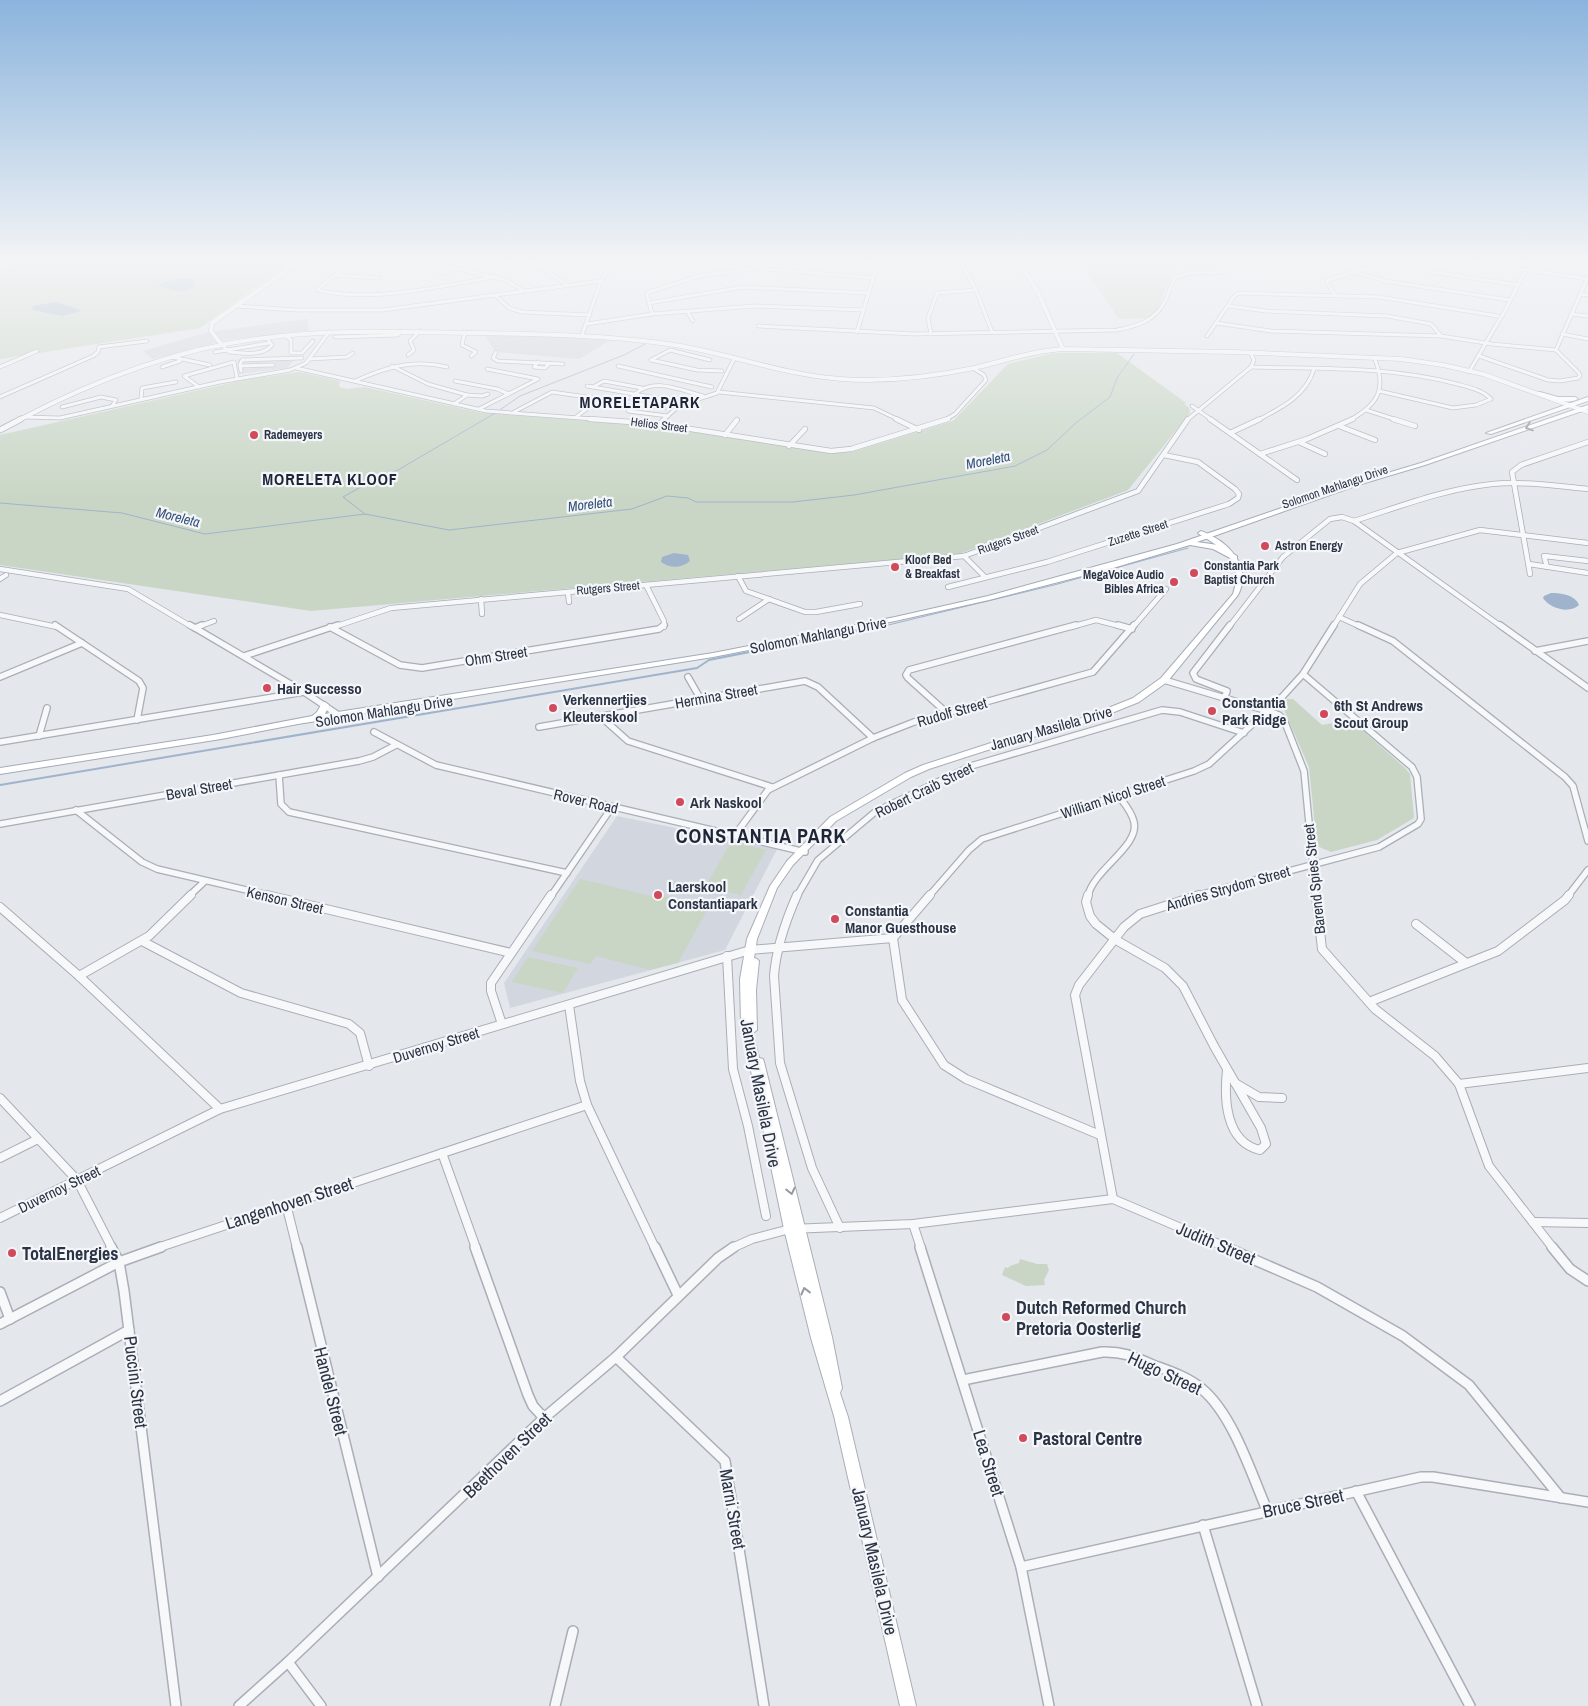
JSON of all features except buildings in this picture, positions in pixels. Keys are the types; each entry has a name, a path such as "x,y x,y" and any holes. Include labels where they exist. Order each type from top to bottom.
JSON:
{"main road":[{"path":"1540,394 1566,400 1588,398"},
{"name":"Solomon Mahlangu Drive","path":"0,771 342,717 713,655 829,633 979,600 1180,546 1206,534 1588,398"},
{"path":"1552,419 1585,411"},
{"name":"Solomon Mahlangu Drive","path":"1081,573 1206,534 1552,419 1585,411"},
{"path":"1206,534 1234,558 1242,574 1237,593"},
{"name":"January Masilela Drive","path":"908,1706 841,1417 826,1336 795,1229 746,1023 744,991 753,950 778,890 803,851 860,804 883,789 926,767 994,744 1072,724 1114,710 1136,700 1164,680 1244,586 1246,580 1244,566 1230,549 1206,534"},
{"path":"1180,546 1209,545 1234,558"},
{"path":"313,719 321,713 325,705"},
{"name":"Solomon Mahlangu Drive","path":"214,737 313,719 342,717"}],"street":[{"path":"0,397 93,356 98,352 99,347 147,341"},
{"path":"218,341 229,352 241,353 267,350 272,345 268,341"},
{"path":"0,430 105,380 172,357 221,344 247,341"},
{"path":"291,341 291,353 302,353 313,341"},
{"path":"26,417 52,419 237,378 296,368 308,359 322,341"},
{"path":"408,355 414,350 410,341"},
{"path":"463,341 462,344 476,352 471,356"},
{"path":"638,341 671,344 801,375 830,378 911,377 972,368 1044,350 1063,349 1250,352 1375,357 1470,371 1540,394 1566,405"},
{"path":"1059,341 1063,349"},
{"path":"1471,341 1556,350 1580,376 1575,379 1548,380 1479,356"},
{"path":"1556,350 1560,341"},
{"path":"1470,371 1486,343"},
{"path":"215,352 227,350"},
{"path":"702,370 704,365 710,360 673,350 667,350 650,360 702,370 722,371"},
{"path":"0,367 37,352"},
{"path":"496,352 493,358 498,360 538,362 534,367 545,368 550,363 563,364"},
{"path":"1250,352 1254,360 1251,367 1380,372 1438,379 1490,396 1491,399 1481,404 1452,408 1379,391"},
{"path":"308,359 347,357 354,353"},
{"path":"172,357 210,365"},
{"path":"1260,454 1300,442 1339,426 1366,410 1378,396 1379,391 1380,372 1375,357"},
{"path":"242,378 241,361 302,358"},
{"path":"719,392 734,359"},
{"path":"162,367 182,360"},
{"path":"199,387 184,376 234,362 237,378"},
{"path":"355,382 383,368 392,366 425,362 447,367"},
{"path":"240,366 273,365"},
{"path":"392,366 428,384 467,395 484,396 488,394"},
{"path":"618,366 712,387"},
{"name":"Rutgers Street","path":"244,656 392,608 964,556 1142,489 1184,424 1197,410 1251,367"},
{"name":"Helios Street","path":"296,368 478,409 659,424 823,451 846,450 919,430 952,417 986,380 984,376 972,368"},
{"path":"478,409 537,378 488,369"},
{"path":"1230,433 1269,414 1298,395 1309,383 1314,369"},
{"path":"1470,371 1585,411"},
{"path":"649,380 659,372"},
{"path":"801,375 822,372 822,375 830,378"},
{"path":"456,381 497,389 509,394"},
{"path":"593,387 600,381 604,381 642,388"},
{"path":"142,399 142,388 176,382"},
{"path":"635,394 642,388 654,384 703,396"},
{"path":"586,386 657,398 679,398 685,400"},
{"path":"0,391 11,392"},
{"path":"513,413 552,392 600,399 575,418"},
{"path":"659,424 682,404 712,396 719,392 874,408 919,430"},
{"path":"454,404 467,395"},
{"path":"62,407 106,396 116,400 112,406"},
{"path":"607,398 664,408"},
{"path":"636,403 628,411 668,416"},
{"path":"1192,406 1298,480"},
{"path":"1366,410 1415,426"},
{"path":"725,435 736,420"},
{"path":"1339,426 1376,440"},
{"path":"789,446 805,428"},
{"path":"1300,442 1325,454"},
{"path":"1530,574 1512,472 1516,467 1588,442"},
{"name":"Zuzette Street","path":"948,587 1047,562 1220,506 1238,498 1239,494 1235,489 1201,463 1164,455"},
{"path":"1354,521 1452,491 1492,484 1514,483 1588,489"},
{"path":"1224,699 1227,691 1196,679 1193,673 1282,557 1333,517 1342,516 1354,521 1588,688"},
{"name":"William Nicol Street","path":"893,938 978,841 1202,768 1268,712 1303,674 1360,584 1397,553 1480,530 1588,543"},
{"path":"964,556 985,577"},
{"path":"1547,567 1544,556 1588,561"},
{"path":"1529,564 1588,573"},
{"path":"0,569 124,588 244,656 342,717"},
{"path":"0,579 6,575"},
{"path":"738,576 746,591 808,613 860,604"},
{"name":"Ohm Street","path":"330,627 400,664 417,668 653,631 664,627 664,621 646,585"},
{"name":"Rudolf Street","path":"735,835 760,799 772,787 873,738 905,725 1089,674 1096,669 1166,589"},
{"name":"Rutgers Street","path":"568,592 569,602"},
{"path":"481,599 482,614"},
{"path":"739,619 769,600"},
{"path":"0,615 49,623 142,684 137,720"},
{"path":"1339,617 1393,641 1565,777 1573,786 1585,818 1588,841"},
{"path":"195,628 214,621"},
{"path":"947,713 906,676 909,670 1091,621 1101,621 1132,629"},
{"path":"1535,651 1588,641"},
{"path":"0,677 82,643"},
{"name":"Andries Strydom Street","path":"1113,1199 1081,1031 1076,992 1116,938 1129,922 1140,914 1205,893 1384,845 1418,824 1421,819 1417,777 1412,768 1346,709 1303,674"},
{"path":"688,676 700,698"},
{"path":"1164,680 1268,712"},
{"name":"Hermina Street","path":"538,727 700,698 809,682 818,686 873,738"},
{"path":"0,742 304,692"},
{"path":"39,736 47,708"},
{"name":"Robert Craib Street","path":"840,1228 812,1168 780,1063 774,976 780,947 796,895 807,875 823,855 875,812 954,773 1162,710 1180,712 1244,733"},
{"name":"Barend Spies Street","path":"1268,712 1279,715 1284,720 1302,764 1322,949 1342,974 1381,1014 1442,1062 1459,1084 1486,1161 1570,1269 1588,1281"},
{"path":"600,716 628,741 772,787"},
{"name":"Rover Road","path":"374,732 436,765 803,851"},
{"name":"Beval Street","path":"0,824 367,759 396,745"},
{"path":"279,775 281,804 289,812 567,873"},
{"path":"1118,795 1130,812 1135,824 1135,831 1133,837 1090,887 1085,899 1087,909 1095,923 1177,978 1265,1137 1266,1144 1260,1150 1250,1148 1243,1142 1227,1110 1225,1100 1227,1070"},
{"path":"502,1024 490,987 493,979 612,807"},
{"name":"Kenson Street","path":"76,810 147,865 205,881 511,953"},
{"path":"1369,1002 1498,952 1565,900 1588,870"},
{"path":"79,976 142,941 205,881"},
{"path":"1,909 79,976 220,1109"},
{"path":"1416,924 1466,963"},
{"path":"893,938 902,1000 944,1065 966,1079 1100,1135"},
{"name":"Duvernoy Street","path":"0,1218 220,1109 369,1066 727,956 753,950 780,947 893,938"},
{"path":"142,941 241,993 349,1024 360,1033 369,1066"},
{"path":"727,956 733,1069 748,1126 766,1216"},
{"path":"569,1005 580,1081 586,1105 678,1295"},
{"path":"1459,1084 1588,1068"},
{"path":"1234,1082 1259,1098 1282,1098"},
{"name":"Puccini Street","path":"0,1098 77,1180 119,1262 176,1706"},
{"name":"Langenhoven Street","path":"0,1324 119,1262 286,1204 586,1105"},
{"path":"0,1158 38,1139"},
{"path":"442,1153 528,1396 533,1406 544,1418"},
{"path":"795,1229 913,1224 1113,1199"},
{"name":"Judith Street","path":"1113,1199 1317,1287 1403,1336 1468,1385 1561,1498"},
{"name":"Handel Street","path":"286,1204 378,1577"},
{"path":"1533,1222 1588,1224"},
{"name":"Lea Street","path":"913,1224 1020,1567 1049,1706"},
{"name":"Beethoven Street","path":"239,1706 288,1662 544,1418 616,1357 713,1262 733,1247 760,1236 795,1229"},
{"path":"0,1292 10,1319"},
{"path":"0,1401 129,1330"},
{"name":"Hugo Street","path":"963,1380 1102,1352 1117,1351 1127,1354 1199,1386 1212,1397 1231,1431 1268,1510"},
{"name":"Marni Street","path":"616,1357 725,1461 764,1706"},
{"name":"Bruce Street","path":"1020,1567 1408,1479 1433,1477 1588,1502"},
{"path":"1356,1492 1470,1706"},
{"path":"1203,1525 1257,1706"},
{"path":"555,1706 573,1631"},
{"path":"288,1662 321,1706"}],"shaded area":[{"path":"179,341 224,341 153,359 143,351"},
{"path":"488,341 609,341 579,359 495,352"},
{"path":"295,358 288,368 239,374 237,359"},
{"name":"Laerskool Constantiapark","path":"617,816 777,849 725,950 510,1008 504,983"}],"green space":[{"path":"0,341 119,341 0,359"},
{"path":"1054,353 1117,353 1186,403 1184,404 1189,408 1190,413 1128,490 959,554 311,611 0,565 0,435 244,380 299,372 340,381 339,387 347,389 364,387 482,413 660,426 832,453 852,452 953,421 1008,364"},
{"path":"1287,699 1293,699 1322,725 1351,720 1405,768 1410,774 1414,818 1377,840 1331,852 1317,846 1309,767 1282,705"},
{"path":"731,842 766,850 741,895 705,887"},
{"path":"580,879 659,898 661,895 697,903 695,907 707,910 678,963 650,970 596,956 590,964 532,951"},
{"path":"528,957 578,968 563,993 512,982"},
{"path":"1020,1259 1037,1264 1047,1264 1049,1270 1044,1280 1045,1285 1026,1286 1002,1275 1005,1267 1008,1268 1019,1263"}],"water":[{"path":"674,553 688,555 690,561 676,567 668,566 661,562 662,557"},
{"path":"1551,593 1564,594 1571,597 1579,605 1566,610 1550,605 1543,598"}],"waterway":[{"path":"365,514 343,497 375,479 398,470 497,412 520,396 624,355 647,343"},
{"name":"Moreleta","path":"365,514 449,530 632,509 667,496 688,498 696,502 793,502 854,495 1015,466 1047,450 1077,422 1110,397 1117,378 1134,354"},
{"name":"Moreleta","path":"0,503 122,513 205,534 365,514"},
{"path":"880,627 1054,585 1188,548"},
{"path":"0,785 697,668 709,660 886,625"}],"place":[{"name":"Rademeyers","path":"254,435"},
{"name":"Astron Energy","path":"1265,546"},
{"name":"Kloof Bed & Breakfast","path":"895,567"},
{"name":"Constantia Park Baptist Church","path":"1194,573"},
{"name":"MegaVoice Audio Bibles Africa","path":"1174,582"},
{"name":"Hair Successo","path":"267,688"},
{"name":"Verkennertjies Kleuterskool","path":"553,708"},
{"name":"Constantia Park Ridge","path":"1212,711"},
{"name":"6th St Andrews Scout Group","path":"1324,714"},
{"name":"Ark Naskool","path":"680,802"},
{"name":"Laerskool Constantiapark","path":"658,895"},
{"name":"Constantia Manor Guesthouse","path":"835,919"},
{"name":"TotalEnergies","path":"12,1253"},
{"name":"Dutch Reformed Church Pretoria Oosterlig","path":"1006,1317"},
{"name":"Pastoral Centre","path":"1023,1438"}],"district":[{"name":"MORELETAPARK","path":"640,402"},
{"name":"MORELETA KLOOF","path":"330,479"},
{"name":"CONSTANTIA PARK","path":"761,835"}]}
